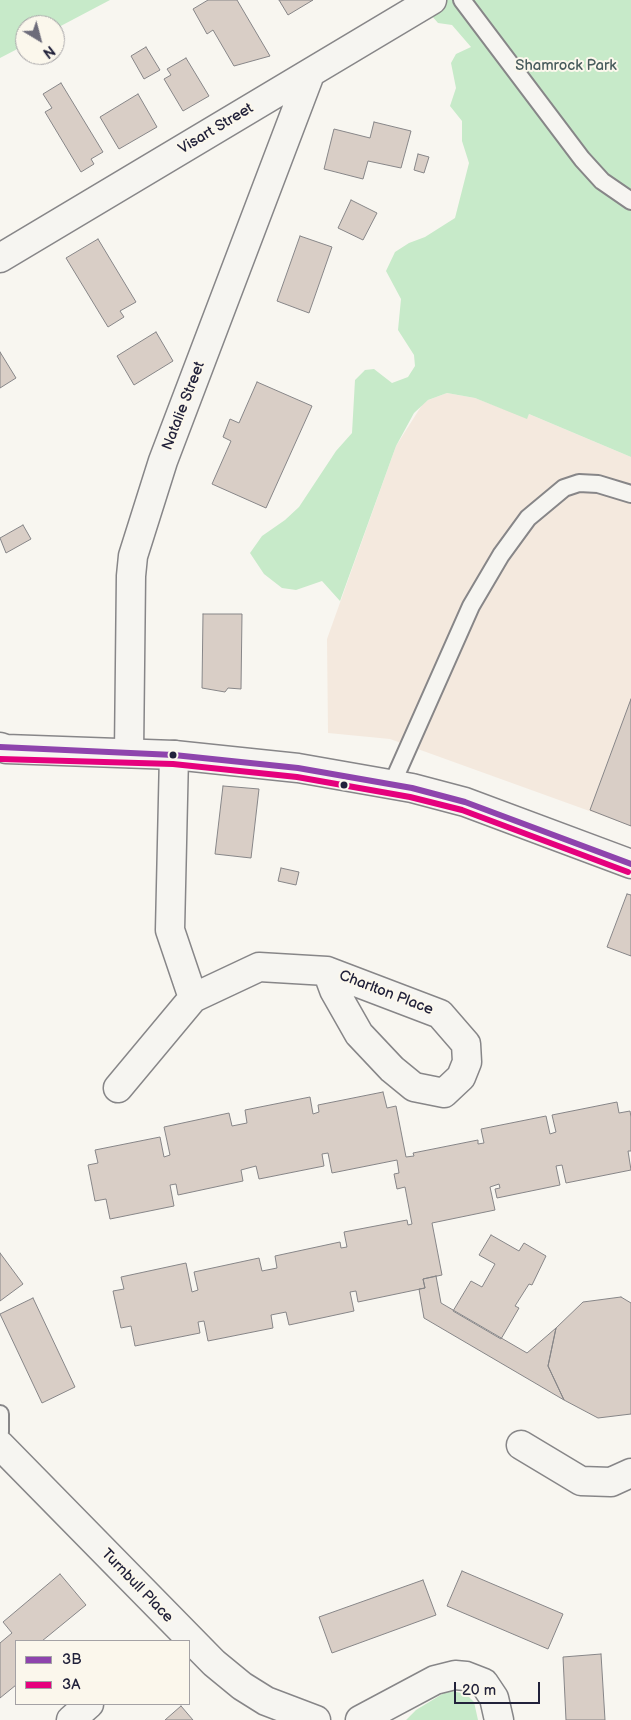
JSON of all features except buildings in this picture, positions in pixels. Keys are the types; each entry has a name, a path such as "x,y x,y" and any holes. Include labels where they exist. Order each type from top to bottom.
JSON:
{"street":[{"name":"Visart Street","path":"0,258 432,0"},
{"name":"Natalie Street","path":"128,753 130,576 135,549 163,462 310,74"},
{"path":"2,749 174,755 298,768 392,784 465,802 631,864"},
{"path":"174,755 170,930 193,998"},
{"name":"Charlton Place","path":"118,1088 193,998 259,967 328,971 440,1014 466,1044 467,1062 460,1077 444,1093 414,1087 392,1069 359,1034 334,990 328,971"},
{"name":"Turnbull Place","path":"0,1445 214,1663 242,1686 266,1701 316,1720"},
{"path":"521,1445 581,1481 611,1482 631,1473"},
{"path":"360,1720 435,1680 454,1676 466,1676 484,1683 494,1698 499,1720"},
{"path":"71,1720 88,1705"}],"lane":[{"path":"462,0 582,159 602,181 631,201"},
{"path":"392,784 471,606 502,555 528,518 564,488 579,483 598,484 631,494"},
{"path":"0,1414 0,1432"}],"shaded area":[{"path":"447,393 475,398 527,418 529,414 631,457 631,826 390,739 328,733 327,639 396,446 422,405 428,400"}],"green space":[{"path":"0,0 110,0 65,24 65,15 15,15 15,50 0,58"},
{"name":"Shamrock Park","path":"418,0 631,0 631,457 529,414 527,419 475,398 447,393 428,400 414,413 396,446 340,601 322,581 296,590 282,588 264,574 250,553 262,536 285,520 299,507 336,451 352,433 355,380 365,370 374,369 392,383 408,377 415,366 414,355 398,330 401,299 386,271 395,252 409,243 425,237 455,218 469,163 462,141 462,121 450,106 456,88 451,63 456,54 471,47 452,25 438,23"},
{"path":"452,1691 466,1694 474,1702 478,1720 406,1720 416,1710 444,1693"}],"transit line":[{"name":"3B","path":"0,747 174,755 298,768 412,788 465,802 631,864"},
{"name":"3A","path":"0,759 173,764 297,777 410,797 462,810 628,872"}]}
